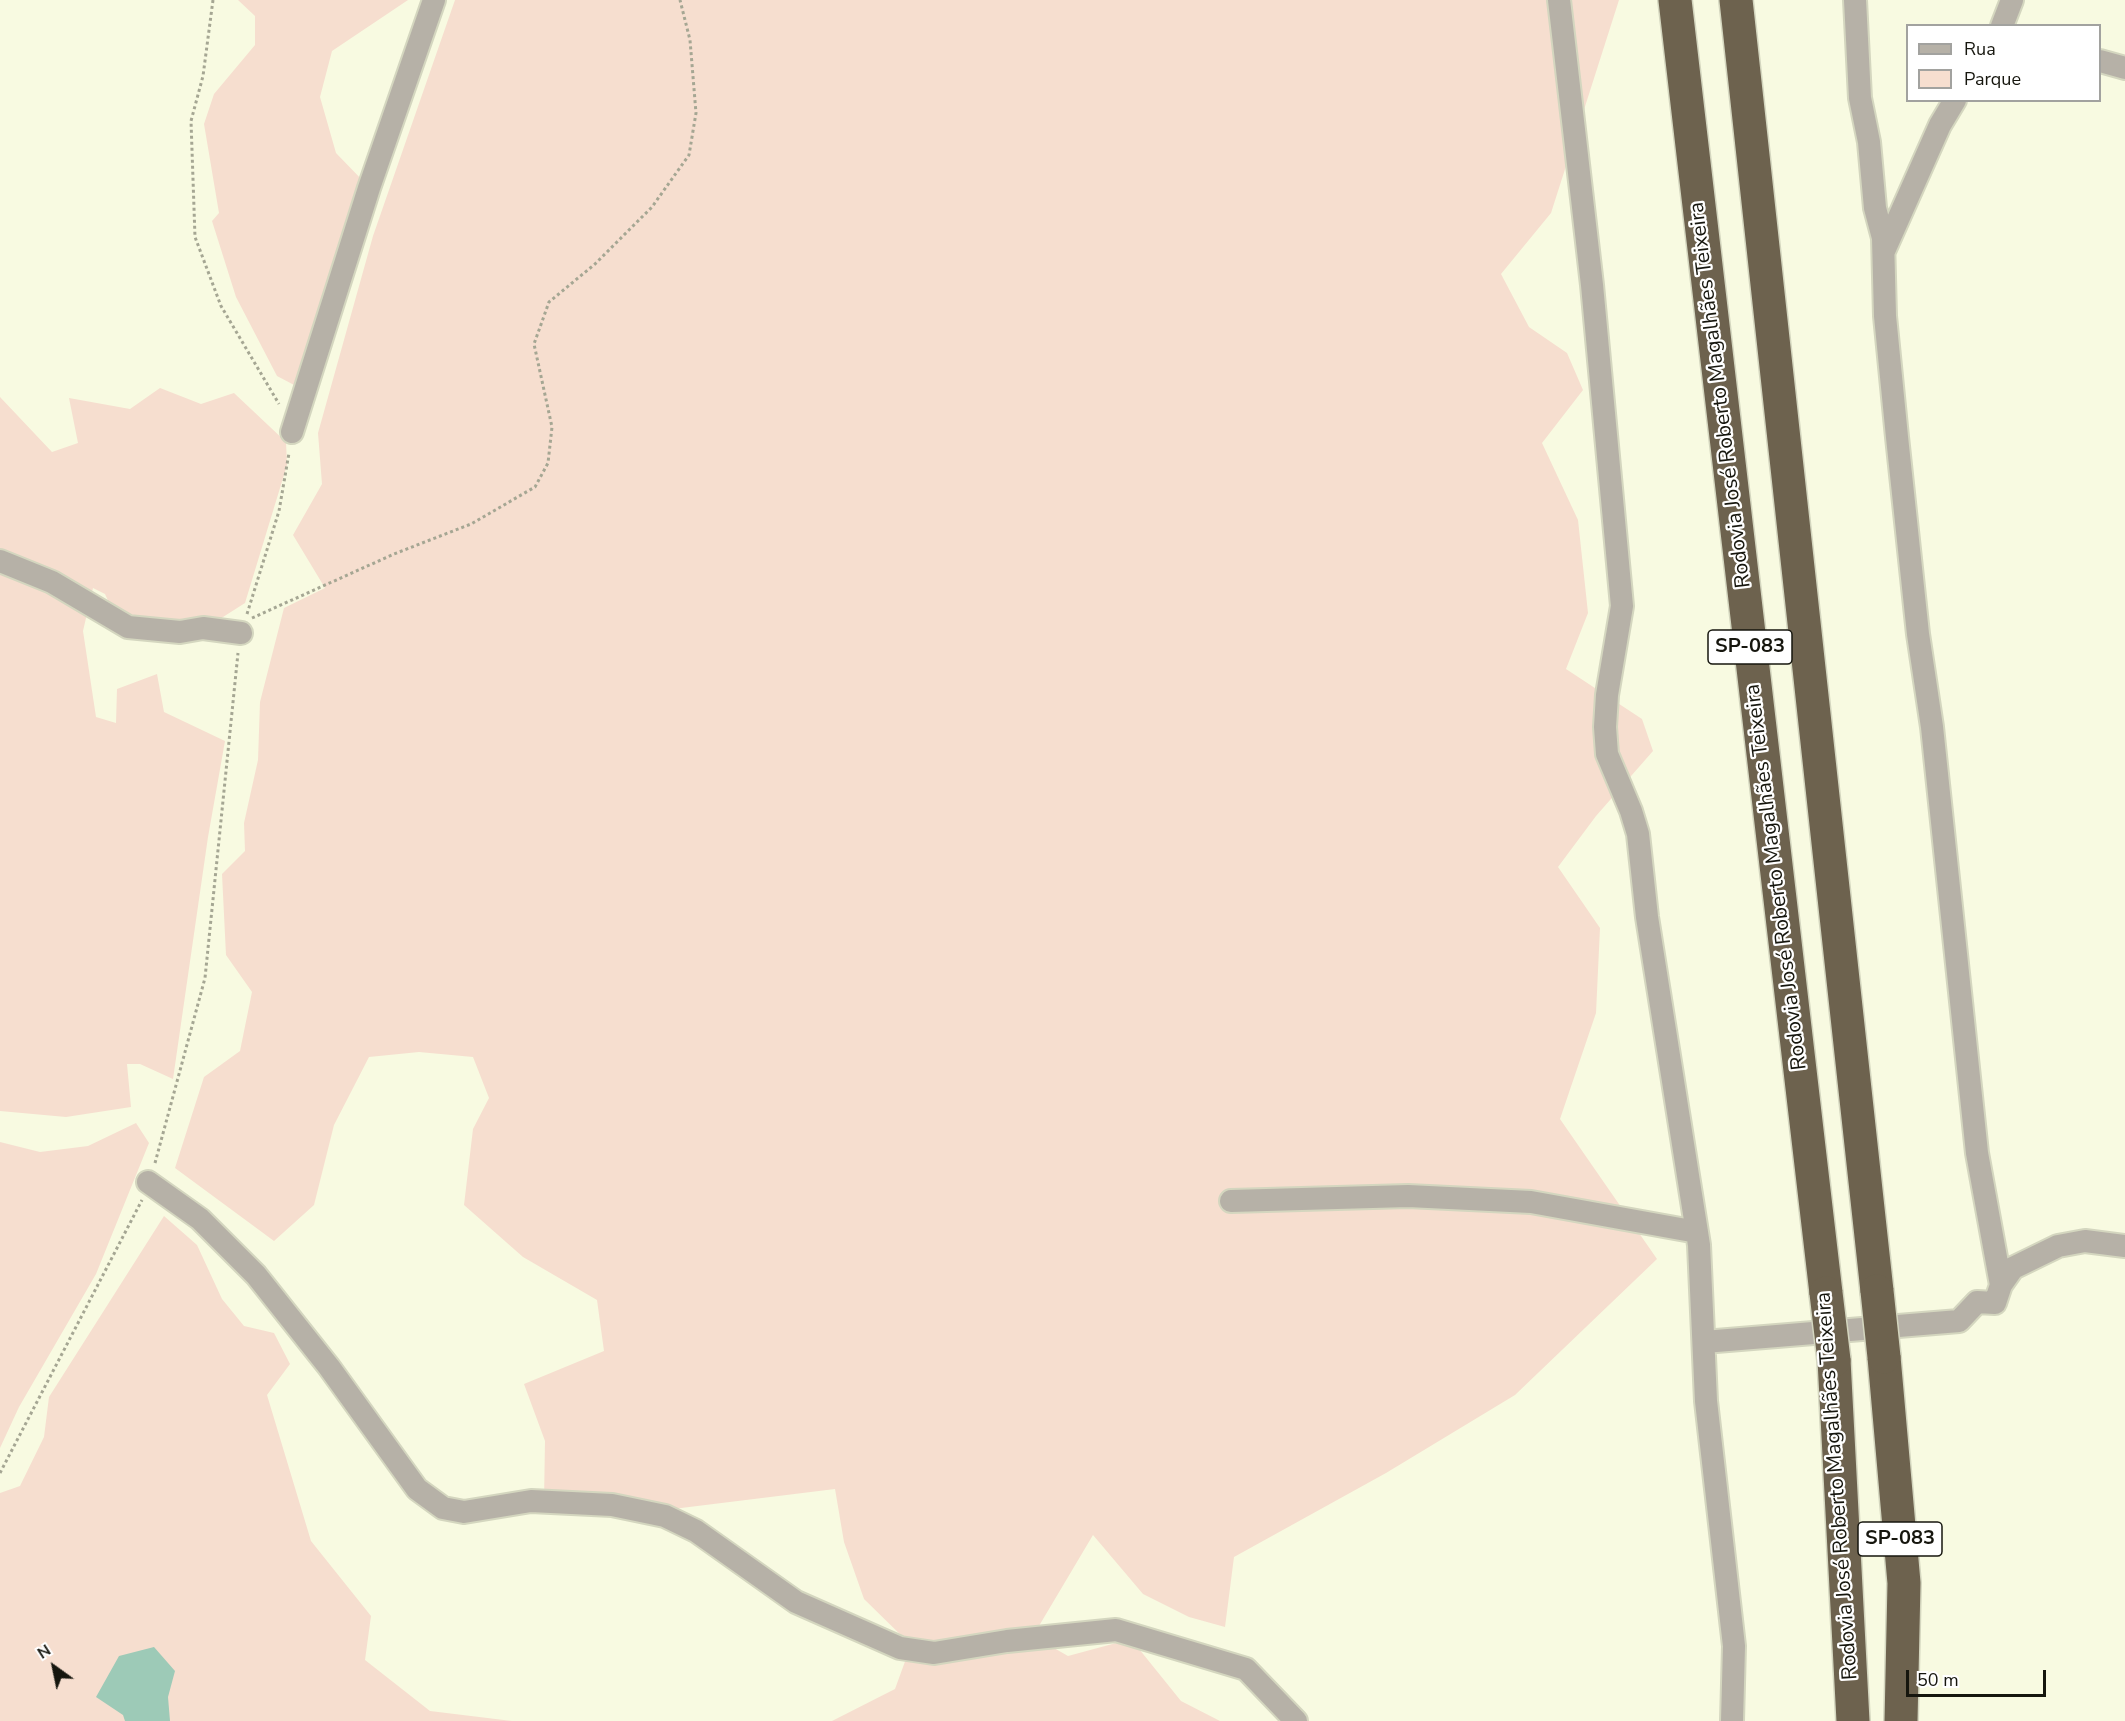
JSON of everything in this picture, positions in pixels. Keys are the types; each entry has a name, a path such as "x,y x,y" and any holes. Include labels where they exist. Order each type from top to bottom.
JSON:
{"highway":[{"name":"Rodovia José Roberto Magalhães Teixeira","path":"1675,0 1834,1360 1853,1721"},
{"name":"SP-083","path":"1737,0 1884,1357 1904,1583 1901,1721"}],"street":[{"path":"292,432 369,188 434,0"},
{"path":"1559,0 1591,273 1622,606 1607,695 1605,727 1607,754 1638,834 1647,917 1697,1232 1707,1412 1734,1646 1732,1721"},
{"path":"1855,0 1860,98 1869,142 1871,176 1884,252 1885,316 1918,634 1932,727 1977,1152 2001,1285"},
{"path":"2003,24 2012,0"},
{"path":"2101,61 2125,68"},
{"path":"1884,252 1940,125 1954,102"},
{"path":"0,561 52,582 128,627 180,632 203,628 241,633"},
{"path":"148,1182 200,1219 256,1275 329,1368 417,1489 443,1508 464,1512 531,1501 612,1505 665,1515 696,1531 796,1602 900,1648 934,1653 1007,1641 1116,1630 1246,1669 1296,1721"},
{"path":"1231,1201 1408,1196 1531,1202 1697,1232"},
{"path":"1704,1342 1959,1321 1977,1302 1995,1303 2001,1285 2013,1268 2058,1246 2085,1241 2125,1246"}],"path":[{"path":"213,0 203,76 191,121 195,237 221,306 274,395 292,432 279,511 245,621 394,554 471,524 535,487 548,463 552,427 534,344 549,302 595,264 652,207 689,155 696,113 690,40 680,0"},
{"path":"0,1473 142,1200 162,1143 205,978 241,633"}],"green space":[{"path":"238,0 408,0 332,51 320,97 336,153 366,184 296,386 277,376 236,297 212,221 219,213 204,124 214,94 255,45 255,16"},
{"path":"455,0 1619,0 1551,213 1501,274 1529,327 1567,353 1583,390 1542,443 1578,520 1588,613 1566,669 1642,719 1653,751 1596,816 1558,867 1600,928 1596,1013 1560,1119 1657,1259 1515,1395 1386,1473 1234,1557 1225,1627 1189,1617 1143,1594 1093,1535 1033,1636 1068,1656 1131,1639 1181,1701 1220,1721 832,1721 895,1689 911,1645 864,1599 844,1542 835,1489 673,1509 544,1501 545,1441 524,1384 604,1351 597,1300 523,1257 464,1205 473,1129 489,1098 473,1057 419,1052 369,1057 334,1125 314,1205 274,1241 175,1168 204,1077 240,1051 252,992 226,955 222,874 245,851 244,823 258,760 260,702 284,608 325,588 293,535 322,484 318,433 373,236"},
{"path":"160,388 201,404 234,393 286,442 287,465 245,603 190,638 125,638 105,594 93,588 83,631 96,717 116,723 117,689 157,674 164,712 225,741 208,837 173,1079 140,1064 127,1064 131,1107 66,1117 0,1111 0,397 52,452 78,443 69,398 130,409"},
{"path":"136,1123 149,1143 96,1274 19,1407 0,1448 0,1142 40,1152 88,1146"},
{"path":"164,1216 197,1245 222,1299 244,1326 274,1333 290,1364 267,1395 311,1541 371,1616 365,1660 430,1711 512,1721 0,1721 0,1493 20,1486 44,1437 49,1397"}],"shaded area":[{"path":"154,1647 175,1671 168,1697 170,1721 125,1721 123,1715 96,1697 119,1656"}]}
